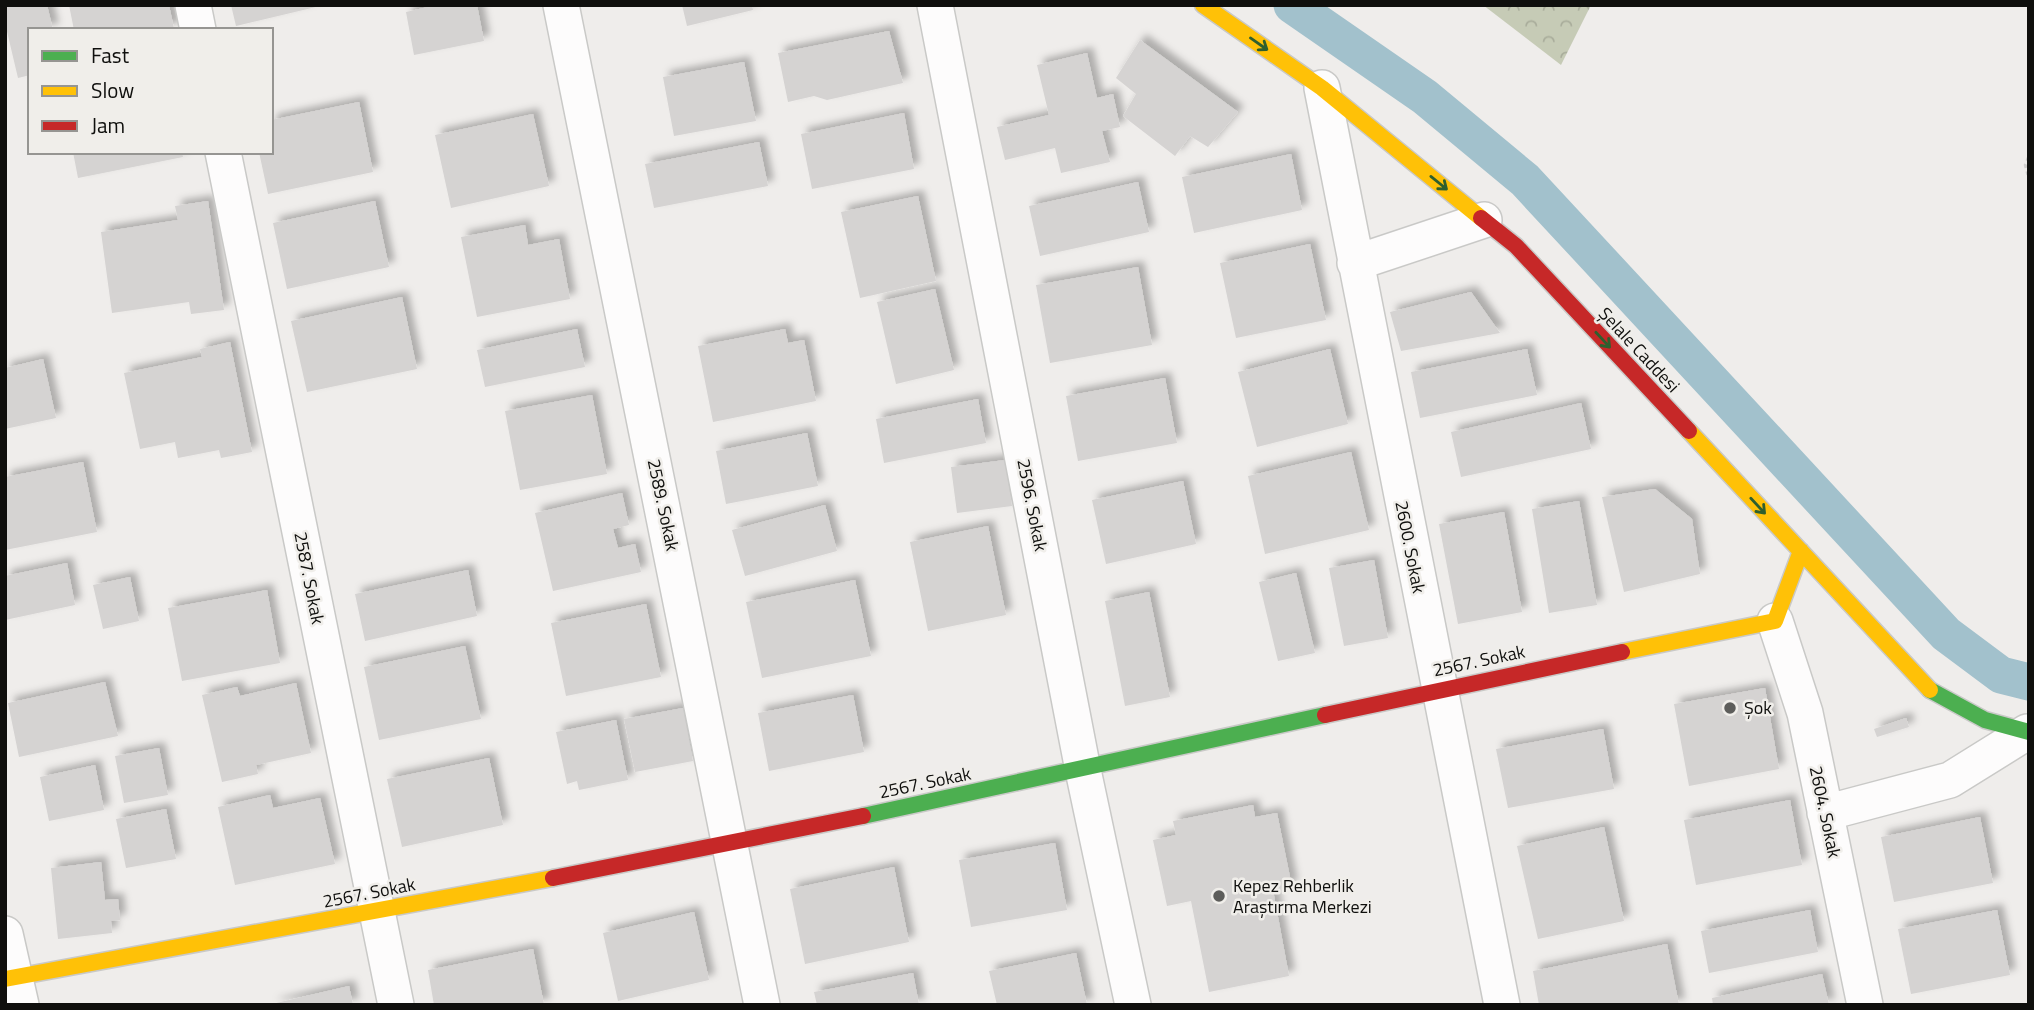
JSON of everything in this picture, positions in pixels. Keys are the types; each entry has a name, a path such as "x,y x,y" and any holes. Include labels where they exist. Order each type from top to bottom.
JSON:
{"street":[{"path":"193,5 198,28"},
{"name":"2589. Sokak","path":"561,5 732,843 762,1005"},
{"name":"2596. Sokak","path":"935,5 1083,770 1133,1005"},
{"name":"Şelale Caddesi","path":"1203,5 1322,88 1516,246 1929,689 1985,720 2028,732"},
{"name":"2600. Sokak","path":"1322,88 1438,689 1503,1005"},
{"name":"2587. Sokak","path":"223,154 396,1005"},
{"path":"1354,263 1484,220"},
{"path":"1775,621 1801,551"},
{"name":"2567. Sokak","path":"14,987 377,912 732,843 1083,770 1438,689 1775,621"},
{"name":"2604. Sokak","path":"1775,621 1805,713 1865,1005"},
{"path":"1825,813 1950,780 2028,732"},
{"path":"5,933 14,987"}],"path":[{"path":"2029,158 2026,165 2029,176"}],"green space":[{"path":"1483,5 1591,5 1561,65"}],"building":[{"path":"5,5 47,5 53,28 28,28 28,76 18,78 5,23"},
{"path":"69,5 169,5 174,28 74,28"},
{"path":"231,5 320,5 320,6 236,26"},
{"path":"437,5 477,5 484,41 414,55 406,12"},
{"path":"682,5 752,5 753,10 687,26"},
{"path":"889,31 903,83 827,100 814,96 788,102 778,53"},
{"path":"1140,40 1238,112 1208,147 1190,136 1175,156 1123,116 1136,94 1116,78"},
{"path":"1087,53 1097,98 1113,94 1120,127 1102,131 1110,162 1061,173 1055,148 1005,160 997,127 1049,115 1037,65"},
{"path":"744,62 756,121 674,136 663,77"},
{"path":"359,102 373,172 268,194 259,154 273,154 273,120"},
{"path":"904,113 914,169 812,189 801,134"},
{"path":"533,114 549,186 451,208 435,135"},
{"path":"759,142 768,186 654,208 645,164"},
{"path":"73,154 182,154 183,157 78,178"},
{"path":"1291,154 1302,210 1194,233 1182,177"},
{"path":"1138,182 1149,232 1040,256 1029,206"},
{"path":"918,196 936,281 860,298 841,212"},
{"path":"208,201 224,310 191,314 189,302 112,313 101,232 178,220 175,206"},
{"path":"375,201 389,267 287,289 273,223"},
{"path":"525,225 528,245 559,239 570,299 477,317 461,237"},
{"path":"1310,244 1326,320 1236,338 1220,263"},
{"path":"1138,267 1152,345 1050,363 1036,285"},
{"path":"935,289 954,370 896,384 877,302"},
{"path":"1471,292 1500,333 1401,351 1390,312"},
{"path":"402,297 417,369 307,392 291,321"},
{"path":"577,329 585,367 485,387 477,350"},
{"path":"785,329 788,343 804,340 816,401 713,422 698,346"},
{"path":"230,342 252,452 221,458 219,450 178,458 175,442 140,449 124,373 202,357 200,349"},
{"path":"1330,349 1348,424 1257,447 1238,372"},
{"path":"1527,349 1537,395 1420,418 1411,372"},
{"path":"43,359 56,418 5,429 5,368"},
{"path":"1165,378 1177,443 1078,461 1066,396"},
{"path":"592,395 607,474 520,490 505,411"},
{"path":"978,399 986,443 884,463 876,419"},
{"path":"1581,403 1591,449 1461,477 1451,432"},
{"path":"807,433 818,486 726,504 716,451"},
{"path":"1351,452 1369,530 1265,554 1248,476"},
{"path":"1005,460 1012,506 957,513 951,467"},
{"path":"83,462 97,532 5,550 5,477"},
{"path":"1183,481 1196,544 1106,564 1092,500"},
{"path":"1655,489 1692,519 1700,574 1624,592 1602,497"},
{"path":"622,493 629,525 613,529 618,548 635,544 641,572 553,591 535,513"},
{"path":"1579,501 1597,605 1549,613 1532,509"},
{"path":"825,505 837,551 745,576 732,530"},
{"path":"1504,512 1522,612 1458,624 1439,524"},
{"path":"988,526 1006,615 928,631 910,542"},
{"path":"1374,560 1388,638 1344,646 1329,568"},
{"path":"67,563 75,605 5,620 5,576"},
{"path":"468,570 477,616 365,641 355,594"},
{"path":"1296,573 1315,653 1278,661 1259,582"},
{"path":"130,577 139,621 103,629 93,585"},
{"path":"855,580 871,656 762,678 746,602"},
{"path":"267,590 280,663 182,681 168,608"},
{"path":"1149,592 1170,697 1125,706 1105,601"},
{"path":"646,604 661,677 566,696 551,623"},
{"path":"465,646 481,719 379,740 364,667"},
{"path":"105,682 118,736 19,757 8,703"},
{"path":"296,683 311,753 256,765 258,774 222,782 202,695 237,687 240,696"},
{"path":"1765,688 1779,769 1689,786 1674,704"},
{"path":"853,695 864,752 769,771 758,713"},
{"path":"683,708 693,761 635,772 624,719"},
{"path":"1906,718 1909,727 1877,737 1874,729"},
{"path":"616,720 628,780 579,790 577,781 567,784 556,732"},
{"path":"1603,729 1614,789 1508,808 1496,749"},
{"path":"159,748 168,795 124,803 115,756"},
{"path":"489,758 503,825 402,847 387,779"},
{"path":"95,765 104,810 49,821 40,777"},
{"path":"270,795 273,808 320,798 335,864 235,885 218,807"},
{"path":"1790,800 1802,865 1696,885 1684,820"},
{"name":"Kepez Rehberlik Araştırma Merkezi","path":"1253,805 1255,817 1277,813 1292,887 1273,890 1289,976 1209,992 1191,901 1167,906 1153,840 1176,835 1173,821"},
{"path":"166,809 176,859 126,868 116,819"},
{"path":"1980,817 1993,883 1894,902 1881,837"},
{"path":"1604,827 1624,921 1538,939 1517,846"},
{"path":"1055,843 1067,910 971,927 959,860"},
{"path":"101,862 105,900 118,899 120,920 111,921 112,933 58,939 51,868"},
{"path":"894,867 909,942 805,964 790,889"},
{"path":"1810,910 1818,952 1709,973 1701,931"},
{"path":"1997,910 2010,975 1911,994 1898,929"},
{"path":"694,912 709,980 618,1001 603,933"},
{"path":"1667,944 1679,1005 1539,1005 1533,971"},
{"path":"533,949 544,1005 434,1005 428,970"},
{"path":"1076,953 1087,1005 997,1005 989,971"},
{"path":"913,973 919,1005 817,1005 814,992"},
{"path":"1822,974 1829,1005 1713,1005 1712,998"},
{"path":"349,986 353,1005 272,1005 272,1004"}],"waterway":[{"path":"1292,5 1425,97 1525,180 1946,634 2001,675 2029,682"}],"traffic: fast":[{"path":"1930,690 1985,720 2029,732"},
{"path":"863,816 1325,715"}],"traffic: slow":[{"path":"1203,5 1322,88 1481,218"},
{"path":"1689,431 1930,690"},
{"path":"1622,652 1775,621 1801,551"},
{"path":"5,979 553,878"}],"traffic: jam":[{"path":"1481,218 1516,246 1689,431"},
{"path":"1325,715 1622,652"},
{"path":"553,878 863,816"}],"place":[{"name":"Şok","path":"1730,708"},
{"name":"Kepez Rehberlik Araştırma Merkezi","path":"1219,896"}]}
